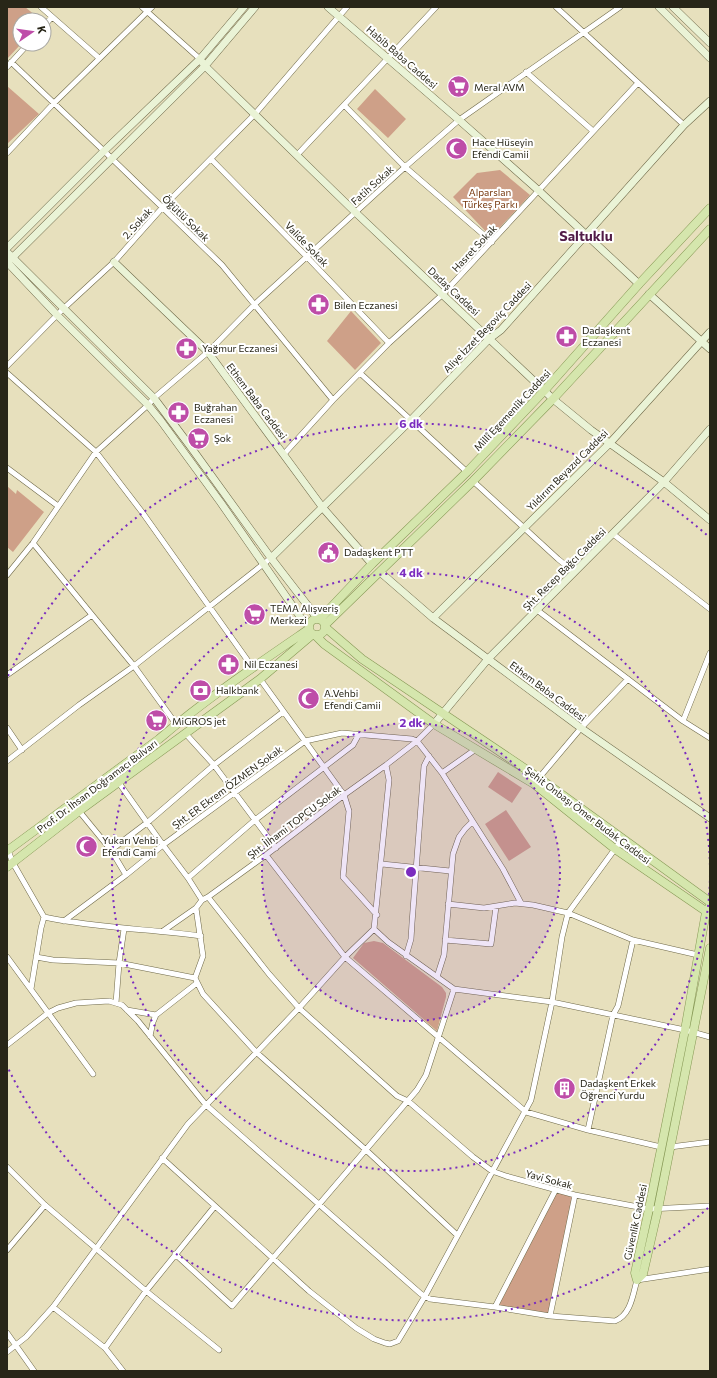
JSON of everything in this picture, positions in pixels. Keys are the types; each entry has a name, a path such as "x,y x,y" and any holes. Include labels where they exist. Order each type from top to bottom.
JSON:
{"main road":[{"name":"Millî Egemenlik Caddesi","path":"322,623 372,564 467,472 544,391 639,284 710,208"},
{"name":"Millî Egemenlik Caddesi","path":"322,623 380,572 473,481 553,399 710,228"},
{"path":"311,621 322,623 322,634 312,631 311,621"},
{"name":"Şehit Onbaşı Ömer Budak Caddesi","path":"322,623 362,659 444,713 536,781 623,838 710,902"},
{"name":"Şehit Onbaşı Ömer Budak Caddesi","path":"312,631 324,644 434,724 476,749 536,781 615,849 709,911"},
{"name":"Prof. Dr. İhsan Doğramacı Bulvarı","path":"8,849 253,668 312,631"},
{"name":"Prof. Dr. İhsan Doğramacı Bulvarı","path":"10,865 79,811 260,679 312,631"},
{"name":"Güvenlik Caddesi","path":"709,911 698,955 685,1030 665,1147 658,1209 643,1274 637,1280 635,1273 649,1209 665,1147 694,1033 710,948"}],"street":[{"path":"142,7 200,59"},
{"path":"7,153 54,103 152,7"},
{"path":"7,248 104,150 200,59 244,7"},
{"path":"255,7 205,66 7,263 148,405 161,420 301,618 312,631"},
{"name":"Habib Baba Caddesi","path":"328,7 389,58 538,190 639,284"},
{"name":"2. Sokak","path":"7,366 63,309 114,262 162,208 255,114 346,7"},
{"path":"297,155 436,7"},
{"path":"556,7 584,31 684,125"},
{"name":"Fatih Sokak","path":"7,575 33,543 96,452 154,398 208,352 255,304 308,257 355,212 459,120 620,7"},
{"path":"659,7 710,58"},
{"path":"673,7 710,43"},
{"path":"52,17 99,58"},
{"path":"9,65 21,52"},
{"name":"Dadaş Caddesi","path":"200,59 205,66 355,212 544,391 591,430 610,442 664,482 710,520"},
{"name":"Öğütlü Sokak","path":"9,65 54,103 222,265 333,400"},
{"path":"526,72 593,131"},
{"name":"Hasret Sokak","path":"284,454 333,400 389,343 442,294 492,242 538,190 638,83"},
{"name":"Aliye İzzet Begoviç Caddesi","path":"270,558 323,508 490,339 501,330 684,125 710,101"},
{"path":"344,105 405,167 492,242"},
{"name":"Valide Sokak","path":"210,159 308,257 389,343"},
{"path":"7,252 154,398 199,458 270,558 322,623"},
{"name":"Ethem Baba Caddesi","path":"114,262 208,352 323,508 372,564"},
{"path":"649,294 710,349"},
{"name":"Yıldırım Beyazıd Caddesi","path":"433,618 610,442 710,332"},
{"path":"7,373 96,452 142,512 253,668"},
{"path":"360,373 467,472"},
{"name":"Şht. Recep Bağcı Caddesi","path":"434,724 488,659 664,482 709,433"},
{"path":"7,468 58,506"},
{"path":"473,481 574,572"},
{"path":"613,534 710,609"},
{"path":"33,543 134,666 176,724 214,765 276,848"},
{"path":"7,761 79,705 134,666 209,608 270,558"},
{"name":"Ethem Baba Caddesi","path":"380,572 433,618 581,728 710,818"},
{"path":"537,610 683,721 710,738"},
{"path":"7,675 92,615"},
{"path":"683,721 710,653"},
{"path":"260,679 344,795 348,811 343,877 377,915"},
{"path":"536,781 581,728 628,679"},
{"path":"111,850 148,822 214,765 283,712"},
{"name":"Şht. İlhami TOPÇU Sokak","path":"163,931 196,908 202,900 266,856 344,795 386,765 417,741 434,724"},
{"path":"7,728 22,750"},
{"path":"305,741 334,734 359,734 412,739 417,741 442,773 503,869 521,903"},
{"path":"188,878 255,820 353,745 359,734"},
{"name":"Şht. ER Ekrem ÖZMEN Sokak","path":"64,921 126,875 163,845 305,741"},
{"path":"442,773 476,749"},
{"path":"406,956 410,939 417,868 424,766 428,756"},
{"path":"7,1352 26,1337 53,1307 188,1124 299,1008 344,958 374,929 377,915 389,780 386,765"},
{"path":"119,783 188,878 202,900"},
{"path":"79,811 111,850 126,875"},
{"path":"437,977 443,962 450,871 456,844 464,829 472,822"},
{"path":"162,1158 309,1291 356,1328 374,1339 385,1343 390,1344 398,1341 425,1296 492,1170 526,1112 531,1100 552,1002 562,937 568,913 623,838"},
{"path":"8,849 10,865 44,917 31,989"},
{"path":"266,856 344,958 526,1112 588,1130 665,1147 710,1142"},
{"path":"382,864 450,871"},
{"name":"Yavi Sokak","path":"208,897 269,974 299,1008 397,1096 408,1101 473,1158 492,1170 506,1176 575,1195 649,1209 710,1206"},
{"path":"448,904 480,908 521,903 568,913 633,940 698,955"},
{"path":"445,940 491,944 496,907"},
{"path":"150,1036 156,1016 196,981 203,956 196,908"},
{"path":"44,917 124,929 163,931 201,936"},
{"path":"116,1003 119,964 124,929"},
{"path":"374,929 406,956 454,989 552,1002 685,1030 710,1037"},
{"path":"588,1130 613,1015 618,1006 633,940"},
{"path":"7,957 93,1074"},
{"path":"36,957 53,960 119,964 196,981 203,994 256,1052 366,1150 457,1235"},
{"path":"175,1254 232,1306 272,1257 319,1205 417,1090 426,1075 454,989"},
{"path":"7,1045 48,1013 58,1008 76,1003 109,1001 122,1005 138,1021 206,1105 319,1205 430,1299 550,1316 615,1321 627,1311 637,1280 710,1269"},
{"path":"126,1009 156,1016"},
{"path":"7,1167 44,1205 219,1350"},
{"path":"495,1307 555,1190"},
{"path":"550,1316 575,1195"},
{"path":"7,1250 44,1205"},
{"path":"104,1348 146,1290 215,1206"},
{"path":"53,1307 104,1348 123,1371"},
{"path":"7,1333 34,1371"}],"green space":[{"path":"7,7 25,7 31,12 12,12 12,52 14,52 7,59"},
{"path":"7,86 39,114 7,144"},
{"path":"375,89 406,119 388,138 357,109"},
{"name":"Alparslan Türkeş Parkı","path":"500,170 530,195 491,237 453,197 477,173"},
{"path":"351,311 381,343 355,370 327,341"},
{"path":"7,486 16,494 17,490 44,512 13,552 7,547"},
{"path":"498,772 522,788 512,803 488,787"},
{"path":"506,810 531,847 509,861 485,824"},
{"path":"374,941 383,943 442,987 446,993 446,997 437,1031 353,958 364,943"},
{"path":"555,1191 575,1195 550,1316 495,1307"}],"place":[{"name":"Meral AVM","path":"458,87"},
{"name":"Hace Hüseyin Efendi Camii","path":"457,148"},
{"name":"Bilen Eczanesi","path":"318,305"},
{"name":"Dadaşkent Eczanesi","path":"566,336"},
{"name":"Yağmur Eczanesi","path":"186,348"},
{"name":"Buğrahan Eczanesi","path":"178,413"},
{"name":"Şok","path":"198,438"},
{"name":"Dadaşkent PTT","path":"328,552"},
{"name":"TEMA Alışveriş Merkezi","path":"254,614"},
{"name":"Nil Eczanesi","path":"228,664"},
{"name":"Halkbank","path":"201,690"},
{"name":"A.Vehbi Efendi Camii","path":"309,699"},
{"name":"MiGROS jet","path":"156,721"},
{"name":"Yukarı Vehbi Efendi Cami","path":"86,846"},
{"name":"Dadaşkent Erkek Öğrenci Yurdu","path":"564,1089"}],"district":[{"name":"Saltuklu","path":"586,235"}]}
